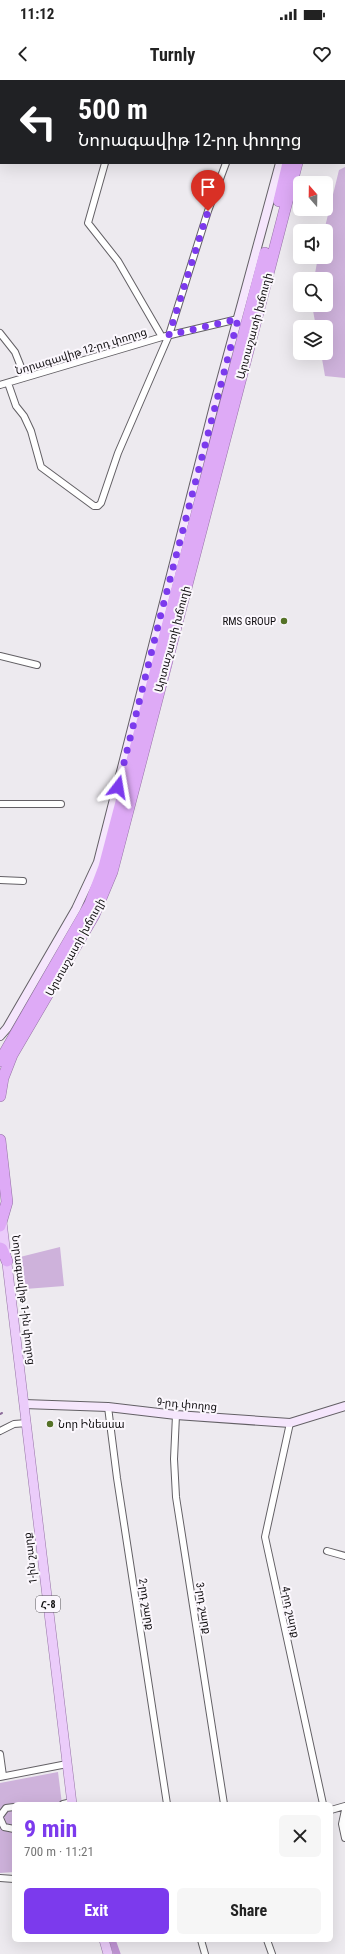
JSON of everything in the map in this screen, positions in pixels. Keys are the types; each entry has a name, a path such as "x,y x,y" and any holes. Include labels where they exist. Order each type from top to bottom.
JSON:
{"highway":[{"name":"Արտաշատի խճուղի","path":"0,1061 90,904 104,867 288,164"},
{"name":"Արտաշատի խճուղի","path":"0,1096 3,1078 10,1061 94,915 112,872 296,164"},
{"path":"0,1140 7,1202 1,1224"},
{"path":"0,1208 1,1224"},
{"path":"0,1248 7,1261"}],"main road":[{"name":"Նորագավիթ 1-ին փողոց","path":"1,1224 7,1261 24,1404"},
{"name":"1-ին շարք","path":"24,1404 66,1764 69,1802"},
{"path":"105,1942 108,1954"}],"street":[{"path":"105,164 88,223 118,261 162,337"},
{"path":"8,383 16,406 24,416 31,431 42,467 94,506 98,506 101,503 118,453 169,335 208,211 226,164"},
{"name":"Արտաշատի խճուղի","path":"0,1036 7,1028 76,909 98,862 162,610 280,164"},
{"name":"Նորագավիթ 12-րդ փողոց","path":"0,385 169,335 238,319"},
{"path":"0,333 15,352 25,377"},
{"path":"0,656 37,665"},
{"path":"0,804 61,804"},
{"path":"0,880 23,880"},
{"name":"9-րդ փողոց","path":"24,1404 108,1407 176,1415 290,1424 345,1406"},
{"name":"2-րդ շարք","path":"108,1407 117,1478 167,1802"},
{"name":"3-րդ շարք","path":"176,1415 174,1459 176,1497 224,1802"},
{"path":"0,1431 14,1424 27,1423"},
{"name":"4-րդ շարք","path":"290,1424 265,1537 323,1802"},
{"path":"327,1551 345,1556"},
{"path":"0,1754 2,1777 66,1764"},
{"path":"333,1809 345,1806"},
{"path":"12,1807 6,1808 0,1819 4,1827 12,1829"},
{"path":"345,1810 342,1824 345,1838"},
{"path":"0,1878 12,1879"},
{"path":"202,1942 205,1954"},
{"path":"268,1942 272,1954"}],"shaded area":[{"path":"345,167 345,378 325,376 322,360 333,360 333,320 315,320 313,312 333,312 333,272 315,272 317,264 333,264 333,224 326,224 328,216 333,216 333,194 339,170"},
{"path":"60,1247 64,1286 25,1289 20,1257"},
{"path":"58,1772 62,1802 12,1802 12,1872 0,1873 0,1783"}],"waterway":[{"path":"113,1942 117,1954"}],"place":[{"name":"RMS GROUP","path":"284,621"},
{"name":"Նոր Ինեսսա","path":"50,1424"}],"route":[{"path":"118,787 214,406 238,319 169,335 208,211"}]}
